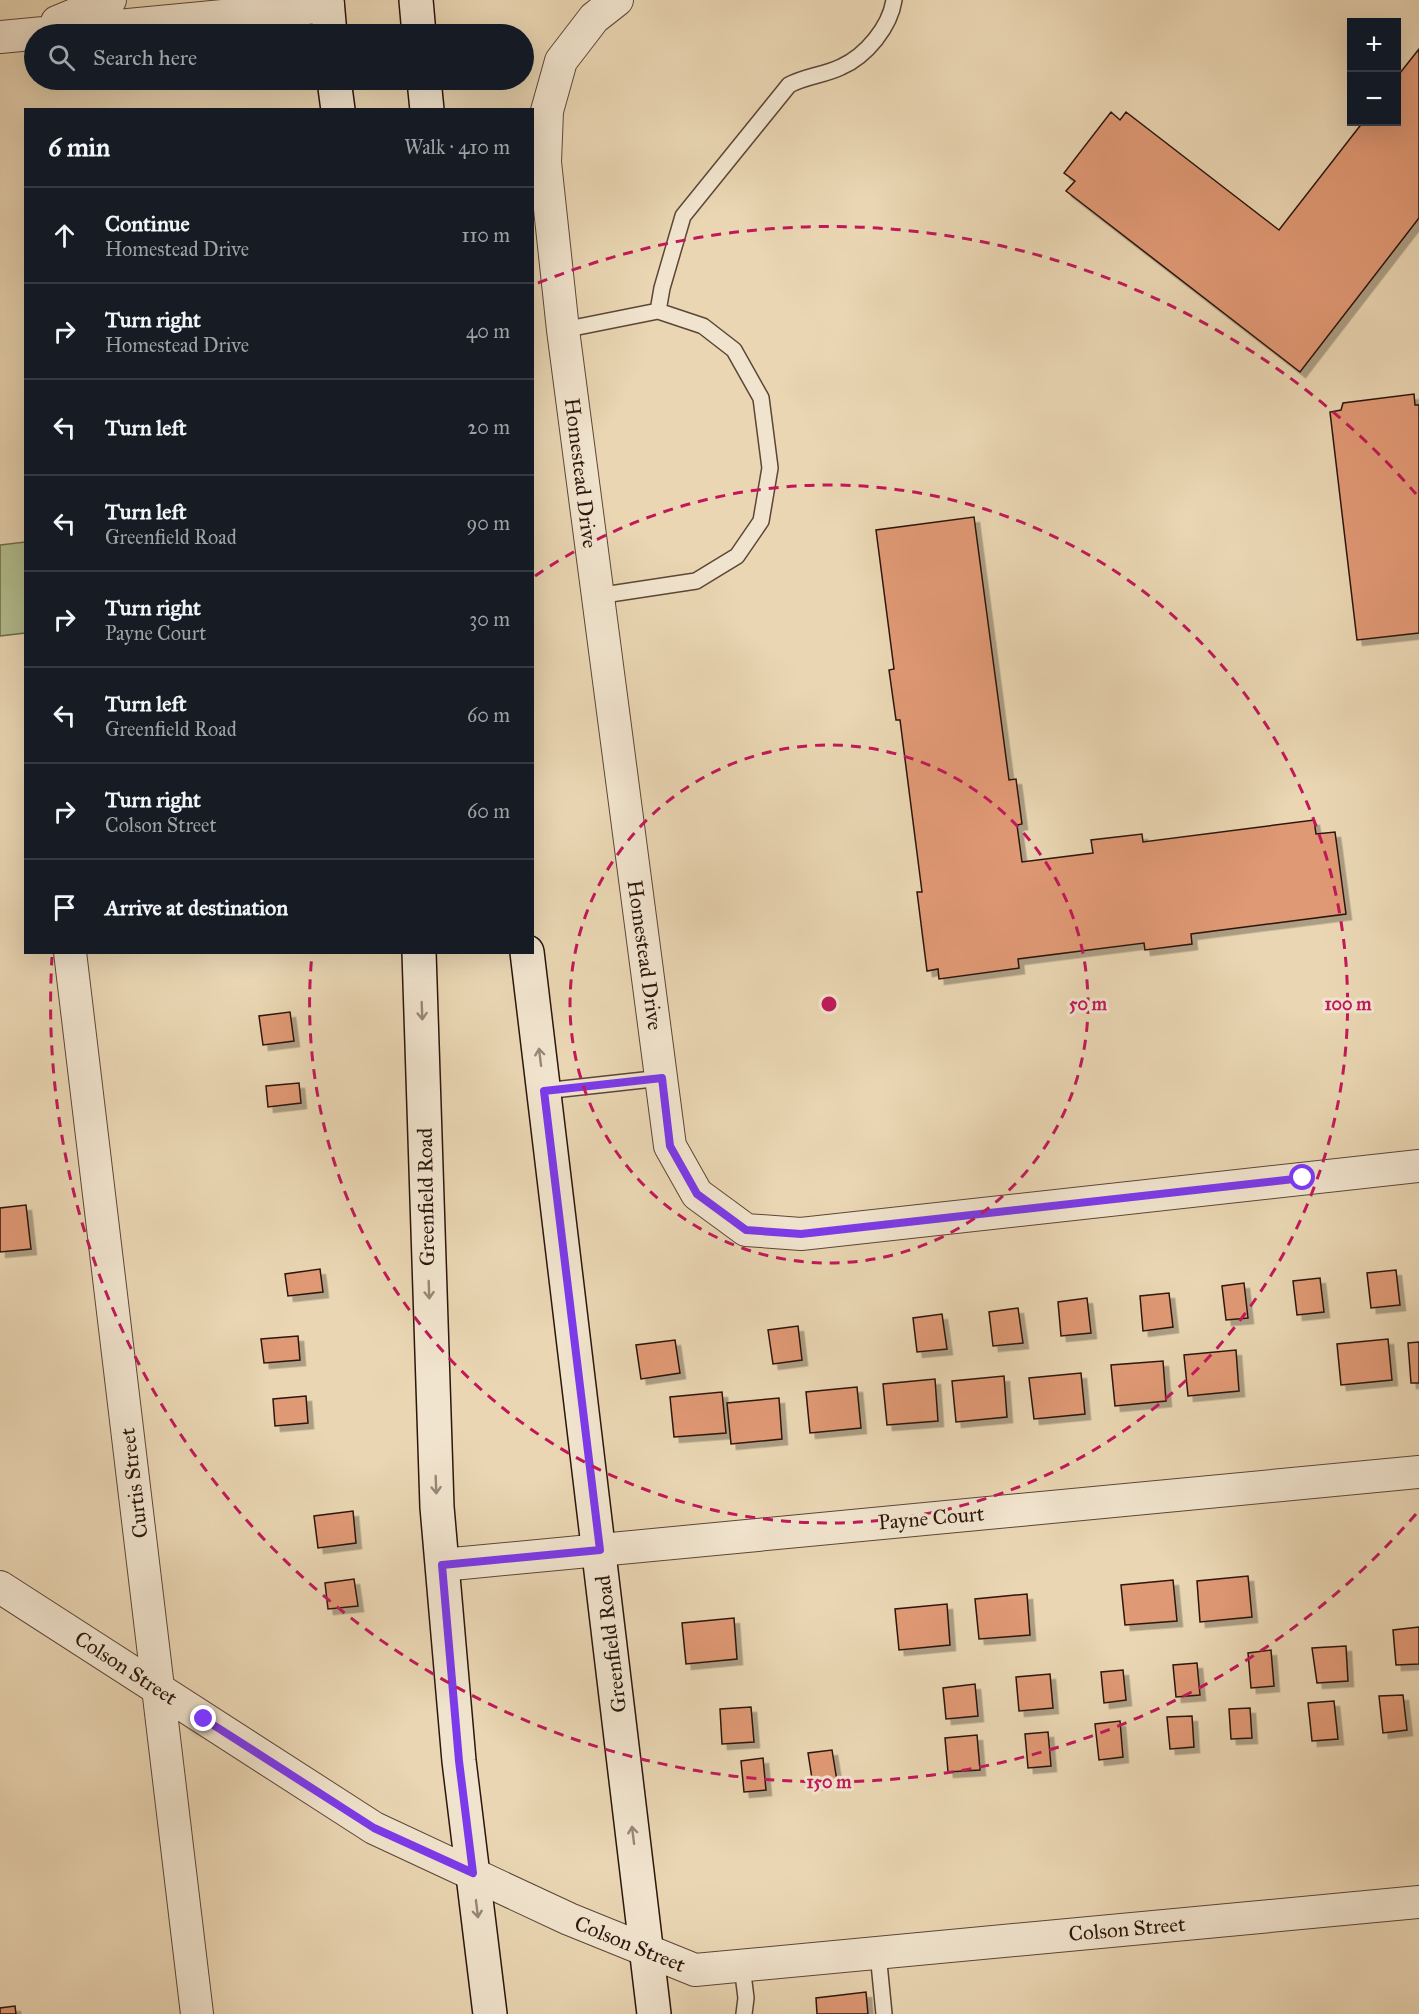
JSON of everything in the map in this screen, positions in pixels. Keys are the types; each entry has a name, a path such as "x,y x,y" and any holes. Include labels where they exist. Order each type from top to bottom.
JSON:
{"main road":[{"path":"416,0 418,24"},
{"path":"335,90 338,108"},
{"path":"425,90 427,108"},
{"name":"Greenfield Road","path":"419,954 437,1507 459,1761 490,2014"},
{"name":"Greenfield Road","path":"527,954 654,2014"}],"street":[{"path":"46,24 110,0"},
{"name":"Homestead Drive","path":"617,0 594,18 561,61 547,111 545,162 562,330 670,1146 697,1194 746,1230 801,1234 1419,1166"},
{"path":"178,24 328,13"},
{"name":"Curtis Street","path":"70,954 197,2014"},
{"name":"Payne Court","path":"442,1565 1419,1472"},
{"name":"Colson Street","path":"0,1587 374,1828 569,1919 647,1953 695,1970 1419,1902"}],"lane":[{"path":"658,311 662,288 683,216 789,85 804,77 841,68 867,50 882,30 894,0"},
{"path":"562,330 658,311 703,326 734,350 761,398 770,468 761,521 737,556 696,582 597,596"},
{"path":"544,1091 662,1078"},
{"path":"878,1953 884,2014"},
{"path":"742,1966 746,1998 744,2014"}],"green space":[{"path":"24,542 24,633 0,636 0,545"}],"building":[{"path":"1419,49 1419,218 1300,372 1066,191 1075,181 1064,173 1111,112 1120,120 1126,112 1279,230 1360,126 1401,126 1401,72"},
{"path":"1414,394 1415,405 1419,405 1419,633 1357,640 1330,412 1341,410 1343,403"},
{"path":"974,517 1009,780 1016,779 1022,824 1017,825 1022,862 1093,853 1091,840 1142,834 1143,842 1314,820 1316,834 1335,832 1346,914 1191,934 1192,944 1145,950 1144,943 1018,959 1019,968 939,979 938,969 927,971 917,892 922,892 900,720 896,720 889,670 894,669 876,530"},
{"path":"290,1012 294,1041 263,1045 259,1016"},
{"path":"299,1083 301,1103 268,1107 266,1086"},
{"path":"26,1205 31,1249 0,1252 0,1208"},
{"path":"320,1269 323,1292 288,1296 285,1274"},
{"path":"1396,1270 1400,1305 1371,1308 1367,1273"},
{"path":"1320,1278 1324,1312 1297,1315 1293,1281"},
{"path":"1244,1283 1248,1318 1226,1320 1222,1286"},
{"path":"1169,1293 1173,1327 1143,1331 1140,1296"},
{"path":"1087,1298 1091,1333 1061,1336 1058,1302"},
{"path":"1018,1308 1023,1343 993,1346 989,1312"},
{"path":"942,1314 947,1349 917,1352 913,1318"},
{"path":"798,1326 802,1360 773,1364 768,1330"},
{"path":"298,1336 300,1360 264,1363 261,1339"},
{"path":"1388,1339 1392,1380 1341,1385 1337,1344"},
{"path":"675,1340 680,1373 641,1379 636,1345"},
{"path":"1419,1342 1419,1383 1411,1383 1408,1343"},
{"path":"1236,1350 1239,1391 1188,1396 1184,1355"},
{"path":"1163,1361 1166,1401 1115,1406 1111,1365"},
{"path":"1081,1373 1085,1414 1034,1419 1029,1378"},
{"path":"1004,1376 1007,1417 956,1422 952,1381"},
{"path":"935,1379 938,1421 887,1425 883,1384"},
{"path":"857,1387 861,1428 810,1433 806,1392"},
{"path":"722,1392 726,1433 674,1437 670,1397"},
{"path":"306,1396 308,1423 275,1426 273,1399"},
{"path":"779,1398 782,1439 731,1444 727,1403"},
{"path":"353,1511 356,1543 318,1548 314,1516"},
{"path":"1248,1576 1252,1617 1200,1622 1197,1581"},
{"path":"354,1579 358,1606 328,1609 325,1583"},
{"path":"1173,1580 1177,1621 1125,1625 1121,1585"},
{"path":"1027,1594 1030,1635 979,1639 975,1599"},
{"path":"947,1604 950,1645 899,1650 895,1609"},
{"path":"734,1618 737,1659 686,1664 682,1623"},
{"path":"1419,1627 1419,1664 1396,1665 1393,1630"},
{"path":"1346,1646 1348,1681 1317,1683 1312,1648"},
{"path":"1271,1650 1274,1686 1251,1688 1248,1653"},
{"path":"1197,1663 1200,1695 1176,1697 1173,1665"},
{"path":"1123,1670 1126,1700 1104,1703 1101,1672"},
{"path":"1050,1674 1053,1708 1019,1711 1016,1677"},
{"path":"975,1684 978,1716 946,1719 943,1688"},
{"path":"1403,1695 1407,1730 1383,1733 1379,1696"},
{"path":"1334,1701 1338,1739 1312,1741 1308,1703"},
{"path":"751,1707 754,1742 722,1744 720,1709"},
{"path":"1250,1708 1252,1738 1231,1739 1229,1709"},
{"path":"1192,1716 1194,1747 1170,1749 1167,1717"},
{"path":"1120,1721 1123,1757 1099,1760 1095,1724"},
{"path":"1048,1732 1051,1766 1028,1768 1025,1734"},
{"path":"977,1735 980,1770 948,1772 945,1738"},
{"path":"832,1750 837,1781 813,1785 808,1753"},
{"path":"763,1758 766,1790 744,1792 741,1761"},
{"path":"866,1992 868,2014 817,2014 816,1998"},
{"path":"15,2006 16,2014 0,2014 0,2008"}],"route":[{"path":"204,1719 374,1828 473,1873 459,1761 442,1565 600,1550 544,1091 662,1078 670,1146 697,1194 746,1230 801,1234 1303,1178"}]}
